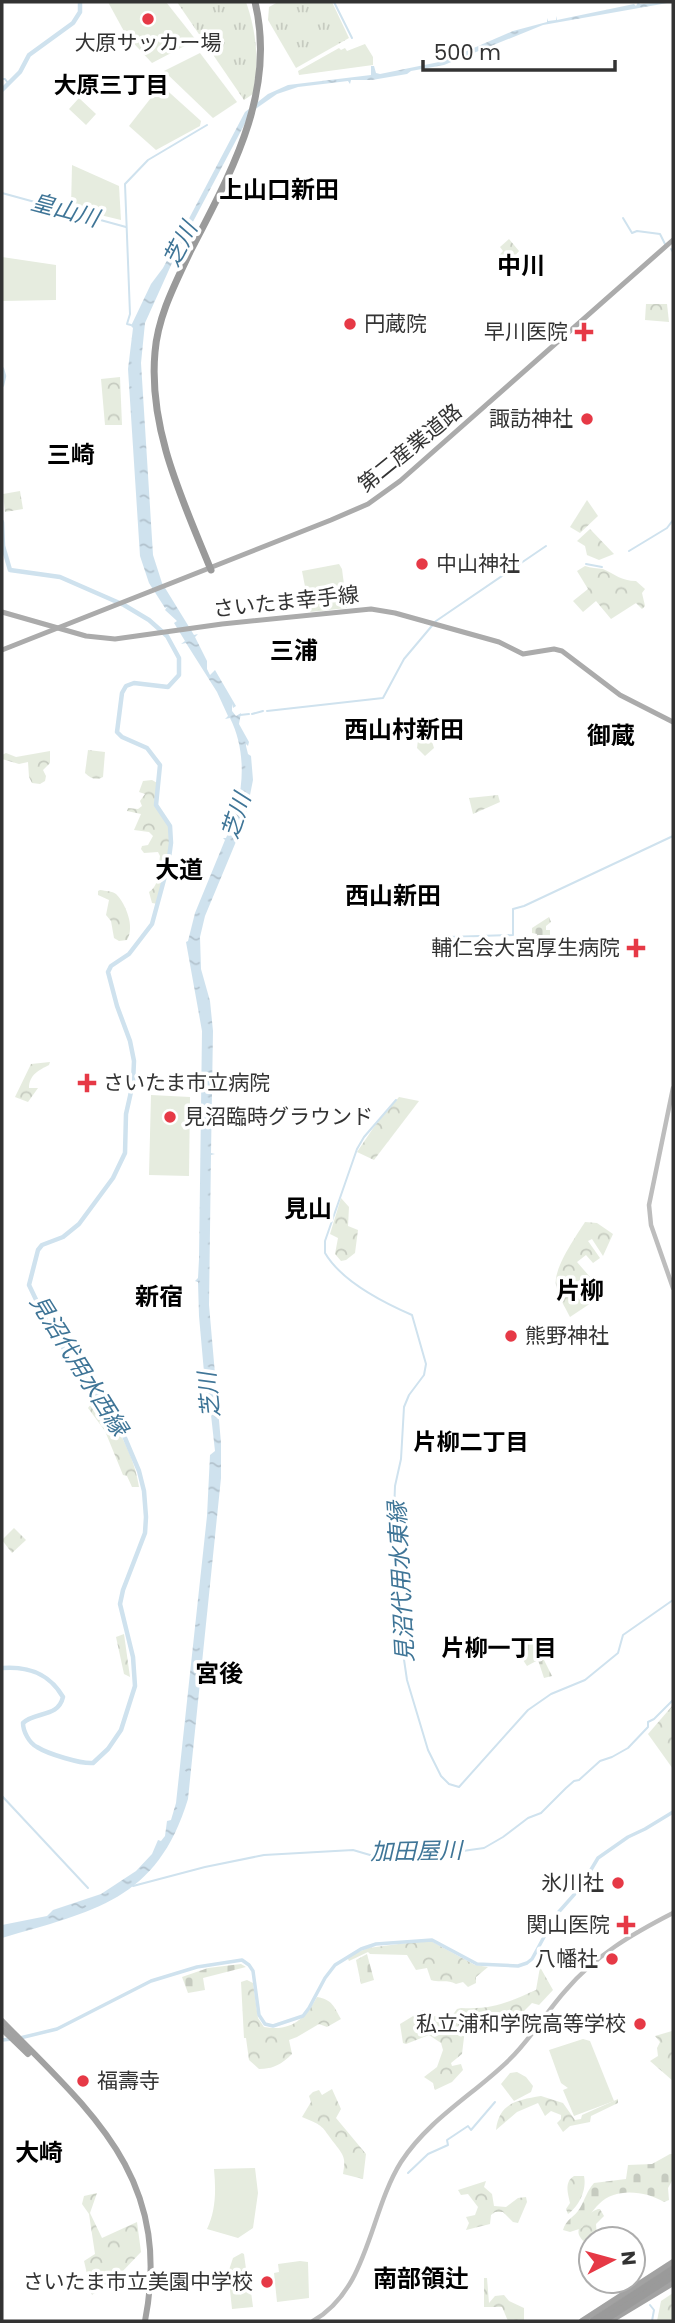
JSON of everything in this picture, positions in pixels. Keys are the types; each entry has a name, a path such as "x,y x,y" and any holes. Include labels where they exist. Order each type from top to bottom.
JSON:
{"highway":[{"path":"191,519 161,426 156,387 158,340 175,289 245,146 259,95 264,42 265,28 258,2"},
{"path":"212,568 191,519 160,427 155,387 155,351 169,298 230,174 251,121 261,61 258,2"},
{"path":"2,2021 88,2115 127,2175 138,2206 145,2246 147,2281 143,2321"},
{"path":"2,2029 27,2051"},
{"path":"582,2321 673,2262"},
{"path":"593,2321 673,2269"},
{"path":"603,2321 673,2276"},
{"path":"610,2321 673,2283"}],"main road":[{"name":"第二産業道路","path":"2,652 357,512 401,484 673,241"},
{"name":"さいたま幸手線","path":"2,612 106,639 363,609 388,612 503,643 523,654 554,649 562,651 620,695 673,722"},
{"path":"673,1088 649,1205 651,1225 673,1288"},
{"path":"313,2321 332,2308 348,2289 389,2186 406,2155 423,2134 509,2060 564,1991 589,1966 627,1937 673,1913"}],"green space":[{"name":"大原サッカー場","path":"108,2 166,2 196,40 152,63 126,35"},
{"path":"177,2 246,2 256,47 253,94 244,100"},
{"path":"278,2 332,2 349,38 296,68 268,20 269,7"},
{"path":"365,44 373,57 373,65 299,75 298,71 339,48 345,48 347,51"},
{"path":"200,53 237,102 213,118 164,71"},
{"path":"161,85 201,121 200,126 156,150 129,126"},
{"path":"79,98 96,114 86,125 69,109"},
{"path":"72,165 119,186 121,220 71,208"},
{"path":"509,239 519,251 514,257 511,270 497,258 503,251 500,247"},
{"path":"2,257 56,265 56,300 2,301"},
{"path":"646,304 667,304 669,322 645,320"},
{"path":"120,377 122,425 105,425 101,379"},
{"path":"20,491 23,509 5,512 3,494"},
{"path":"587,500 598,516 580,533 570,527"},
{"path":"590,529 614,554 599,560 587,555 585,546 577,541"},
{"path":"339,564 347,608 310,612 302,571"},
{"path":"331,566 339,605 311,611 304,572"},
{"path":"585,566 603,569 622,579 636,581 645,589 642,593 645,606 642,609 636,603 611,619 596,601 583,612 573,601 588,589 577,571"},
{"path":"420,725 430,735 434,748 425,756 417,748"},
{"path":"88,750 105,752 103,777 93,778 85,773"},
{"path":"50,751 50,763 43,770 45,781 40,784 32,783 28,762 19,764 2,759 2,755 6,753 16,757"},
{"path":"152,780 159,784 156,805 168,825 170,836 158,904 152,903 149,892 157,880 160,856 158,852 144,853 141,849 142,846 148,845 153,836 149,832 134,830 141,814 127,811 128,808 138,809 142,806 140,801 145,794 139,792 143,781"},
{"path":"498,795 500,802 473,814 469,798"},
{"path":"100,890 114,893 120,898 130,922 127,940 119,941 114,938 111,921 106,915 109,900 98,895"},
{"path":"549,917 551,922 546,926 546,930 550,930 550,946 541,946 541,943 536,943 537,934 532,933 532,928"},
{"path":"50,1062 33,1076 29,1088 38,1088 28,1102 15,1097 31,1064"},
{"name":"見沼臨時グラウンド","path":"151,1095 190,1097 189,1176 149,1175"},
{"path":"399,1097 419,1101 374,1160 357,1152 376,1124"},
{"path":"341,1198 349,1207 348,1226 358,1230 355,1253 341,1261 335,1254 338,1238 330,1234"},
{"path":"585,1222 597,1223 613,1234 603,1256 592,1239 588,1241 600,1258 593,1263 586,1255 577,1262 590,1277 590,1285 597,1299 570,1317 558,1293 556,1278 566,1253"},
{"path":"94,1400 110,1418 123,1440 139,1487 132,1487 127,1476 123,1475 105,1431 88,1408"},
{"path":"14,1528 26,1540 12,1553 2,1540"},
{"path":"124,1634 130,1677 124,1674 116,1637"},
{"path":"531,1634 552,1676 544,1678 538,1660 527,1666 521,1657 526,1654 521,1645"},
{"path":"673,1705 673,1769 648,1734"},
{"path":"429,1940 475,1965 488,1967 476,1977 476,1983 468,1987 463,1982 456,1984 431,1980 427,1968 416,1970 407,1955 368,1952 349,1961 347,1957 368,1948"},
{"path":"367,1954 374,1980 361,1984 356,1960"},
{"path":"241,1964 246,1967 203,1978 205,1990 188,1993 182,1977 208,1968"},
{"path":"540,1967 553,1990 539,2005 532,2003 524,2011 486,2031 483,2023 469,2022 465,2029 462,2054 451,2063 452,2066 461,2064 463,2070 452,2082 435,2090 433,2083 424,2077 437,2067 443,2050 441,2043 429,2035 403,2043 400,2024 423,2010 430,2016 452,2016 457,2009 492,2006 517,1998 536,1990"},
{"path":"247,1980 253,1983 258,2018 264,2027 289,2026 307,2012 317,1997 330,2002 341,2019 327,2027 319,2024 289,2040 292,2054 285,2061 259,2069 249,2060 244,2038 241,1982"},
{"path":"672,2031 673,2081 650,2061 658,2056 657,2048 660,2042 655,2036"},
{"path":"583,2039 590,2041 614,2101 574,2116 563,2090 568,2088 561,2083 549,2050"},
{"path":"517,2072 526,2077 533,2086 531,2092 514,2101 501,2084 510,2073"},
{"path":"332,2089 341,2109 336,2118 366,2154 363,2179 343,2174 344,2161 338,2148 322,2127 302,2117 311,2102 309,2096 313,2092 319,2090 322,2095"},
{"path":"541,2096 563,2103 575,2120 618,2099 618,2103 591,2116 590,2122 570,2126 563,2132 557,2123 561,2115 551,2111 545,2116 538,2103 517,2112 496,2130 505,2108 517,2101"},
{"path":"673,2154 673,2179 668,2188 669,2200 664,2202 649,2195 631,2192 613,2195 597,2206 584,2225 577,2225 577,2230 570,2232 563,2230 594,2183 626,2179 628,2165 652,2164"},
{"path":"255,2168 258,2193 253,2228 238,2238 207,2229 215,2200 214,2169"},
{"path":"574,2176 584,2176 584,2187 579,2202 568,2214 568,2185"},
{"path":"486,2181 484,2187 492,2194 494,2206 506,2207 518,2198 526,2197 527,2202 518,2223 513,2222 503,2212 495,2212 491,2215 490,2224 466,2230 469,2223 466,2217 475,2215 478,2207 468,2194 461,2195 458,2190"},
{"path":"97,2193 90,2213 102,2238 137,2222 141,2252 120,2274 92,2295 84,2261 95,2254 89,2214 82,2204 84,2196"},
{"path":"600,2209 604,2216 596,2225 580,2225 584,2219"},
{"path":"242,2253 248,2269 253,2307 232,2309 228,2271 239,2270 229,2270 233,2258"},
{"path":"308,2262 309,2298 277,2302 274,2273 279,2272 278,2264"},
{"path":"484,2278 487,2278 489,2303 495,2296 504,2295 509,2301 524,2308 524,2321 508,2321 502,2307 484,2307"},
{"path":"673,2293 673,2321 657,2321 661,2301"}],"water":[{"name":"芝川","path":"638,2 673,2 543,25 444,65 407,74 372,80 351,80 350,84 348,81 298,87 277,94 251,112 177,252 145,323 141,363 153,555 162,583 194,635 198,634 195,637 207,661 210,675 215,670 236,706 233,708 232,704 232,711 236,716 241,713 239,724 249,742 246,746 251,756 253,780 245,820 205,916 200,937 201,969 210,1001 213,1031 211,1153 215,1154 211,1155 209,1305 221,1443 221,1478 188,1799 175,1833 159,1860 140,1881 118,1897 65,1919 2,1938 2,1925 47,1916 53,1910 101,1894 136,1871 152,1854 158,1840 161,1841 165,1836 167,1821 171,1820 176,1803 207,1516 210,1455 215,1451 210,1406 207,1406 198,1282 195,1281 198,1278 199,1259 202,1031 186,942 225,840 223,838 226,838 232,824 240,794 242,763 230,718 225,719 228,716 217,692 186,643 181,644 185,641 174,623 177,621 165,610 167,607 165,608 149,583 140,556 128,369 133,328 131,326 245,112 268,94 288,85 371,75 371,66 380,74 444,61 444,57 446,60 513,31 547,22 547,18 548,21 556,20 556,16 557,20 634,4 636,6"}],"waterway":[{"name":"見沼代用水西縁","path":"2,90 20,72 29,55 73,23 80,12 80,2"},
{"path":"334,2 352,38"},
{"path":"2,79 8,83"},
{"path":"131,325 127,324 130,314 125,184 148,160 207,125"},
{"name":"皇山川","path":"2,193 126,227"},
{"path":"623,218 632,233 637,231 660,234 665,244"},
{"name":"見沼代用水西縁","path":"2,369 2,385"},
{"path":"629,551 667,528 673,520"},
{"name":"見沼代用水西縁","path":"2,522 3,546 10,570 60,577 124,605 149,620 167,636 179,658 179,675 168,687 134,683 126,686 122,693 117,732 147,748 160,765 156,805 170,826 171,843 168,865 152,924 129,954 111,966 108,972 134,1061 133,1083 126,1114 125,1153 113,1178 79,1224 63,1237 42,1245 38,1250 29,1285 50,1329 122,1431 139,1471 144,1491 145,1533 120,1604 133,1657 135,1686 121,1730 108,1749 93,1763 42,1750 29,1740 23,1723 52,1711 63,1697 51,1682 37,1673 21,1668 2,1668"},
{"path":"267,711 383,698 404,659 436,621 546,546"},
{"path":"586,564 602,567"},
{"path":"252,714 263,711"},
{"path":"240,715 249,714"},
{"path":"448,937 513,935 513,909 673,836"},
{"name":"見沼代用水東縁","path":"396,1100 357,1149 325,1241 325,1253 352,1282 412,1315 426,1364 424,1375 409,1395 404,1407 394,1513 402,1646 407,1680 428,1750 441,1776 449,1784 459,1787 528,1710 551,1694 585,1680 618,1653 623,1635 673,1600"},
{"name":"加田屋川","path":"133,1886 264,1855 353,1850 370,1855 434,1855 484,1848 528,1818 541,1813 566,1788 600,1761 628,1748 648,1727 648,1722 673,1700"},
{"path":"2,1796 88,1888"},
{"name":"見沼代用水東縁","path":"20,2038 57,2029 151,1981 197,1967 242,1960 253,1971 259,2015 265,2024 273,2026 303,2016 335,1965 361,1949 376,1944 432,1940 477,1964 518,1966 527,1963 532,1959 556,1915 580,1888 598,1858 628,1837 673,1812"},
{"name":"見沼代用水東縁","path":"2,2040 12,2039"},
{"path":"408,2173 428,2154 448,2145 447,2140 468,2126 471,2130 495,2102"},
{"path":"650,2305 654,2310 652,2321"}],"place":[{"name":"大原サッカー場","path":"148,19"},
{"name":"円蔵院","path":"350,324"},
{"name":"早川医院","path":"584,332"},
{"name":"諏訪神社","path":"587,419"},
{"name":"中山神社","path":"422,564"},
{"name":"輔仁会大宮厚生病院","path":"636,948"},
{"name":"さいたま市立病院","path":"87,1083"},
{"name":"見沼臨時グラウンド","path":"170,1117"},
{"name":"熊野神社","path":"511,1336"},
{"name":"氷川社","path":"618,1883"},
{"name":"関山医院","path":"626,1925"},
{"name":"八幡社","path":"612,1959"},
{"name":"私立浦和学院高等学校","path":"640,2024"},
{"name":"福壽寺","path":"83,2081"},
{"name":"さいたま市立美園中学校","path":"267,2282"}],"district":[{"name":"大原三丁目","path":"111,85"},
{"name":"上山口新田","path":"279,190"},
{"name":"中川","path":"521,266"},
{"name":"三崎","path":"71,455"},
{"name":"三浦","path":"294,651"},
{"name":"西山村新田","path":"404,730"},
{"name":"御蔵","path":"611,736"},
{"name":"大道","path":"179,870"},
{"name":"西山新田","path":"393,896"},
{"name":"見山","path":"308,1209"},
{"name":"片柳","path":"580,1291"},
{"name":"新宿","path":"159,1297"},
{"name":"片柳二丁目","path":"471,1442"},
{"name":"片柳一丁目","path":"499,1648"},
{"name":"宮後","path":"219,1674"},
{"name":"大崎","path":"39,2153"},
{"name":"南部領辻","path":"421,2279"}]}
